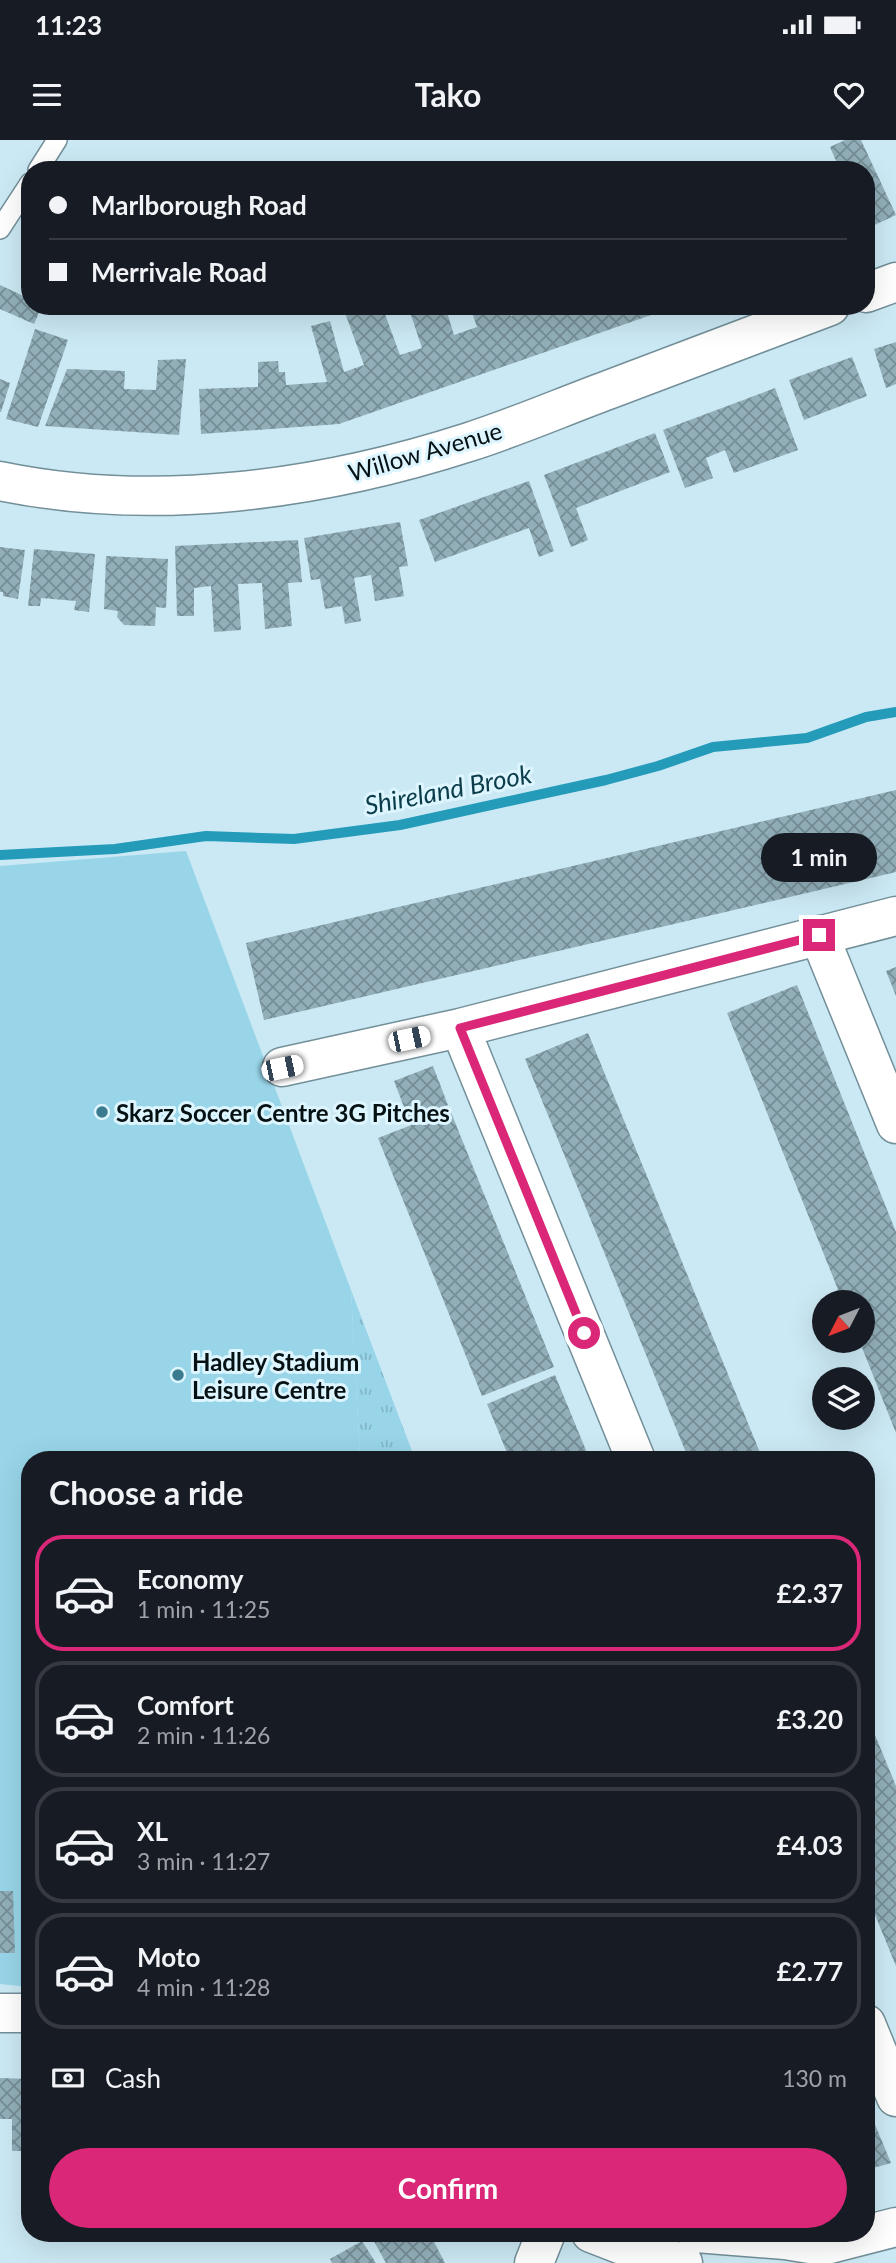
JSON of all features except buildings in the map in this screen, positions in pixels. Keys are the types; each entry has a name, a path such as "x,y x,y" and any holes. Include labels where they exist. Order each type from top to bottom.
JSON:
{"street":[{"path":"875,290 896,282"},
{"name":"Willow Avenue","path":"0,481 96,493 177,494 267,488 371,470 470,442 806,315"},
{"path":"282,1068 460,1028 896,916"},
{"path":"819,935 896,1124"},
{"path":"460,1028 632,1451"},
{"path":"0,2013 21,2013"},
{"path":"875,2046 896,2097"},
{"path":"875,2234 896,2227"},
{"path":"534,2263 542,2242"},
{"path":"614,2242 683,2263"},
{"path":"788,2242 806,2255 848,2242"}],"lane":[{"path":"44,161 57,140"},
{"path":"0,229 21,197"}],"green space":[{"name":"Hadley Stadium Leisure Centre","path":"186,851 351,1290 360,1451 21,1451 21,1986 0,1984 0,866"},
{"path":"351,1290 412,1451 360,1451"}],"waterway":[{"name":"Shireland Brook","path":"0,855 115,849 206,836 294,839 400,825 606,780 713,747 807,738 866,717 896,712"}],"place":[{"name":"Skarz Soccer Centre 3G Pitches","path":"102,1112"},
{"name":"Hadley Stadium Leisure Centre","path":"178,1375"}],"route":[{"path":"584,1333 460,1028 819,935"}]}
